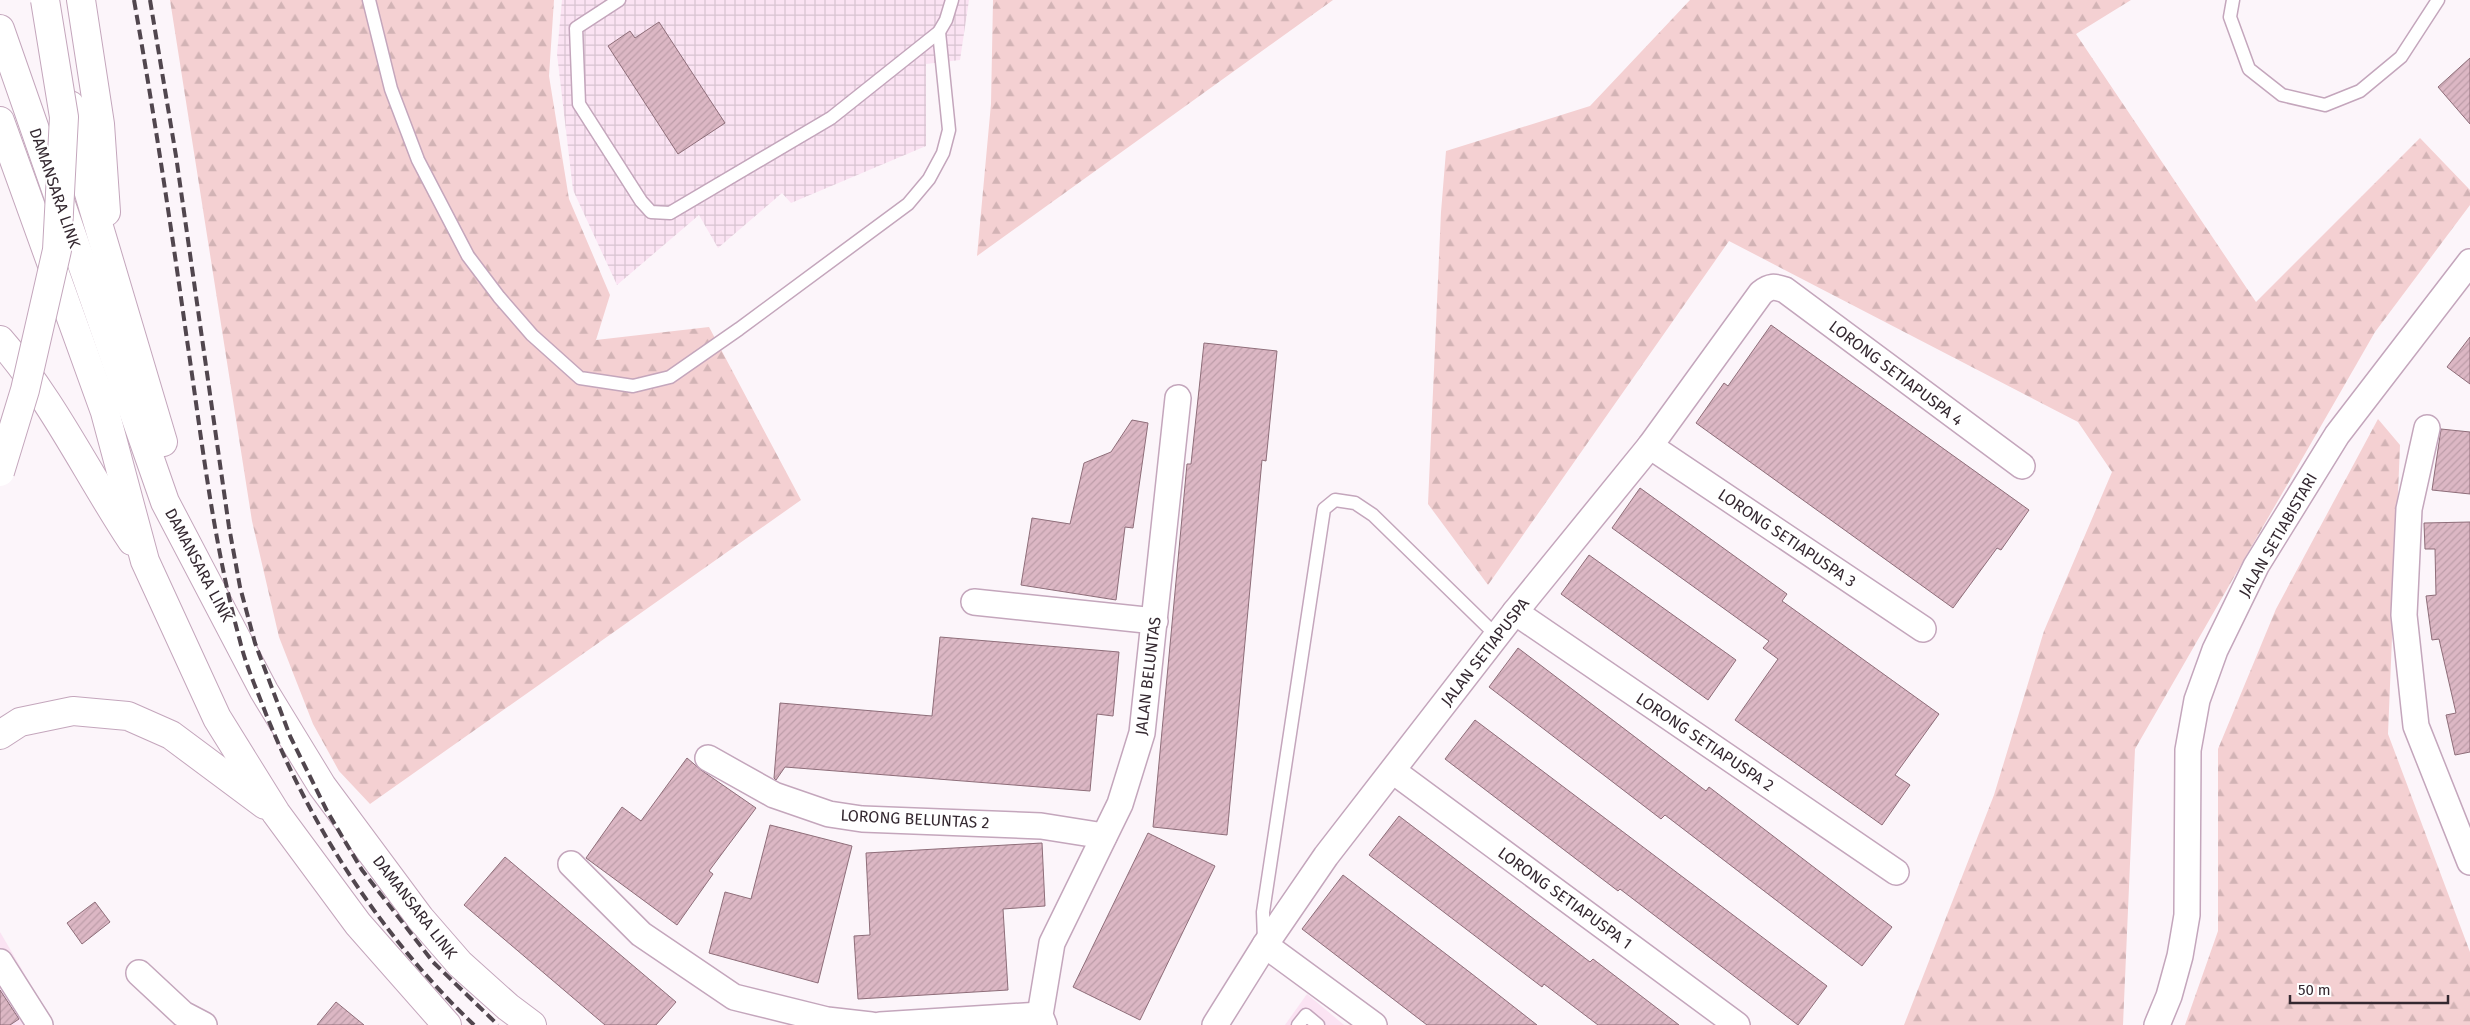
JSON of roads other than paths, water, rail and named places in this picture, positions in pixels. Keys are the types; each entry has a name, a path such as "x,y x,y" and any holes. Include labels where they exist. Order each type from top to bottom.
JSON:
{"highway":[{"path":"33,0 64,117"},
{"path":"0,472 25,390 57,250 64,117 45,0"},
{"path":"53,0 80,163 205,574"},
{"path":"81,0 100,124 109,261"},
{"name":"DAMANSARA LINK","path":"0,29 165,502 205,574 264,691 322,786 420,918 454,957 508,1008 532,1025"},
{"name":"DAMANSARA LINK","path":"0,121 105,412 146,561 217,718 276,813 358,924 447,1025"},
{"path":"0,340 55,416 101,494 146,561"},
{"path":"0,735 20,722 73,711 128,716 171,735 276,813"}],"street":[{"name":"JALAN SETIABISTARI","path":"2157,1025 2169,996 2180,956 2187,915 2188,750 2197,700 2215,650 2256,566 2337,435 2470,262"},
{"name":"LORONG SETIAPUSPA 4","path":"1768,288 1774,286 1785,290 2022,466"},
{"name":"JALAN SETIAPUSPA","path":"1215,1025 1265,946 1326,856 1515,612 1650,446 1761,293 1768,288"},
{"name":"JALAN BELUNTAS","path":"1042,1020 1052,943 1120,804 1142,733 1178,398"},
{"path":"2426,428 2409,510 2404,615 2416,726 2470,862"},
{"name":"LORONG SETIAPUSPA 3","path":"1650,446 1923,629"},
{"path":"974,602 1154,621"},
{"name":"LORONG SETIAPUSPA 2","path":"1515,612 1896,872"},
{"name":"LORONG BELUNTAS 2","path":"708,758 774,795 830,814 862,819 1041,826 1104,836"},
{"name":"LORONG SETIAPUSPA 1","path":"1392,771 1736,1025"},
{"path":"571,864 641,934 734,997 827,1020 871,1025"},
{"path":"1265,946 1374,1025"},
{"path":"0,962 40,1025"},
{"path":"139,973 183,1014 204,1025"},
{"path":"880,1025 1042,1020"}],"lane":[{"path":"369,0 391,89 418,160 468,256 499,297 532,335 580,378 633,386 670,377 739,329 908,204 929,179 943,153 949,130 939,32"},
{"path":"619,0 576,28 578,104 640,201 652,212 670,214 831,118 939,32 946,20 952,0"},
{"path":"2233,0 2230,16 2249,69 2282,95 2325,105 2360,91 2401,57 2438,0"},
{"path":"1265,946 1263,912 1324,509 1335,500 1355,503 1373,515 1497,636"},
{"path":"1298,1025 1306,1015 1318,1025"}],"railway":[{"path":"134,0 162,170 215,529 245,660 266,714 306,800 328,841 353,881 410,956 474,1025"},
{"path":"150,0 176,156 229,527 240,587 255,643 290,736 327,811 362,870 433,962 498,1025"}]}
